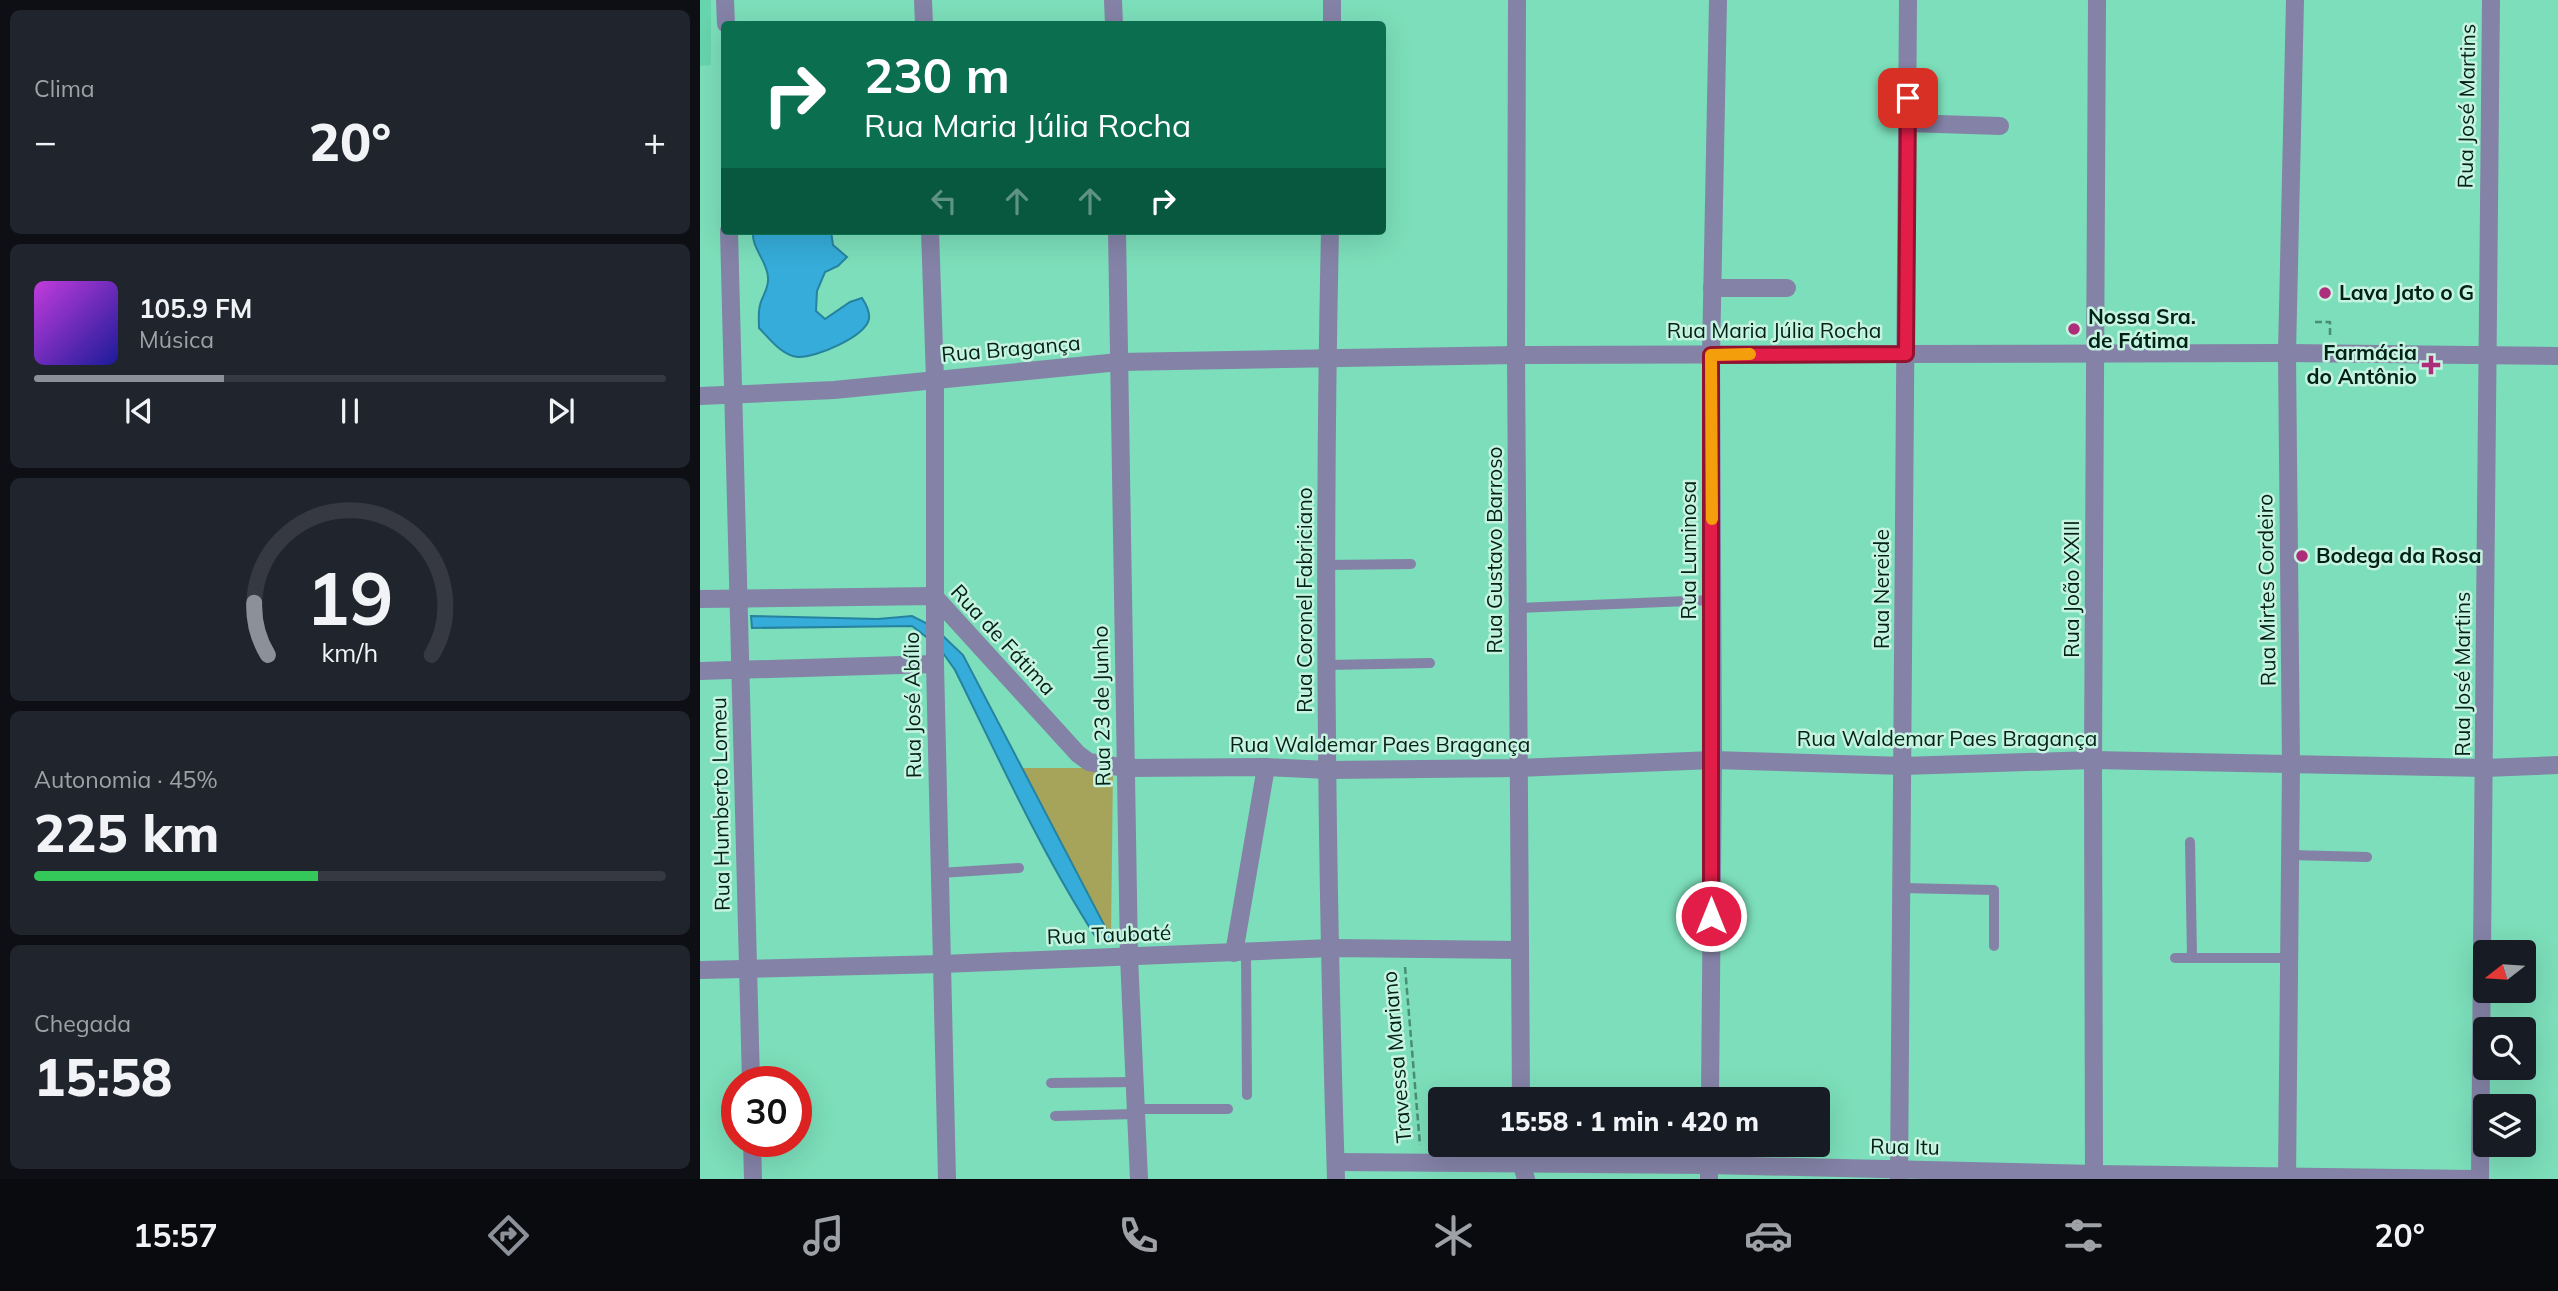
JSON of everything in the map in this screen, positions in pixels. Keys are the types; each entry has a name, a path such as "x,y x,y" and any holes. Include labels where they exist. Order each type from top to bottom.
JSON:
{"street":[{"path":"725,0 726,21"},
{"path":"923,0 924,21"},
{"path":"1113,0 1114,21"},
{"path":"1332,0 1332,21"},
{"name":"Rua Gustavo Barroso","path":"1517,0 1516,355 1521,1087"},
{"name":"Rua Luminosa","path":"1710,1087 1713,760 1711,355 1718,0"},
{"name":"Rua Nereide","path":"1899,1174 1908,0"},
{"name":"Rua João XXIII","path":"2094,1176 2093,760 2098,0"},
{"name":"Rua Mirtes Cordeiro","path":"2287,1177 2291,765 2287,353 2294,0"},
{"name":"Rua José Martins","path":"2480,1179 2486,768 2485,355 2491,0"},
{"path":"1908,123 2000,126"},
{"name":"Rua Humberto Lomeu","path":"729,235 751,1066"},
{"name":"Rua José Abílio","path":"930,235 935,379 935,664 947,1179"},
{"name":"Rua 23 de Junho","path":"1117,235 1129,957 1139,1179"},
{"name":"Rua Coronel Fabriciano","path":"1330,235 1327,358 1328,770 1336,1171"},
{"path":"1712,288 1787,288"},
{"name":"Rua Maria Júlia Rocha","path":"1327,358 2096,353 2558,356"},
{"name":"Rua Bragança","path":"700,396 834,390 1119,362 1327,358"},
{"name":"Rua de Fátima","path":"700,599 934,596 1078,754 1089,762 1126,768"},
{"path":"700,671 935,664"},
{"name":"Rua Waldemar Paes Bragança","path":"1126,768 1519,768 1713,760 1903,766 2093,760 2486,768 2558,765"},
{"path":"1240,952 1266,767"},
{"name":"Rua Taubaté","path":"700,970 942,964 1331,948 1519,950"},
{"path":"752,1157 753,1179"},
{"name":"Rua Itu","path":"1336,1171 1421,1162 1523,1162 1709,1172 2473,1179"}],"lane":[{"path":"1328,565 1412,564"},
{"path":"1518,608 1712,600"},
{"path":"1328,665 1430,663"},
{"path":"2190,842 2192,958"},
{"path":"2290,855 2367,857"},
{"path":"940,873 1019,868"},
{"path":"1902,888 1994,890 1994,946"},
{"path":"1240,952 1247,1095"},
{"path":"2175,958 2289,958"},
{"path":"1051,1083 1135,1082"},
{"path":"1055,1116 1228,1109"}],"path":[{"path":"2315,322 2330,322 2329,354"},
{"name":"Travessa Mariano","path":"1404,949 1421,1162"}],"shaded area":[{"path":"700,0 711,0 711,65 700,66"},
{"path":"1022,768 1113,768 1111,938"}],"water":[{"path":"832,235 833,245 847,257 838,266 825,272 817,291 816,311 825,319 850,302 862,298 869,313 865,326 849,339 816,354 792,356 776,346 759,328 759,308 768,278 753,237"},
{"path":"751,616 878,619 912,616 930,625 929,639 912,626 752,628"},
{"path":"943,636 963,655 1111,938 1097,939 1058,874 955,670 943,653"}],"slow traffic":[{"path":"1712,519 1711,355 1750,354"}],"place":[{"name":"Lava Jato o G","path":"2325,293"},
{"name":"Nossa Sra. de Fátima","path":"2074,329"},
{"name":"Farmácia do Antônio","path":"2431,365"},
{"name":"Bodega da Rosa","path":"2302,556"}],"route":[{"path":"1711,916 1711,355 1906,354 1908,98"}]}
